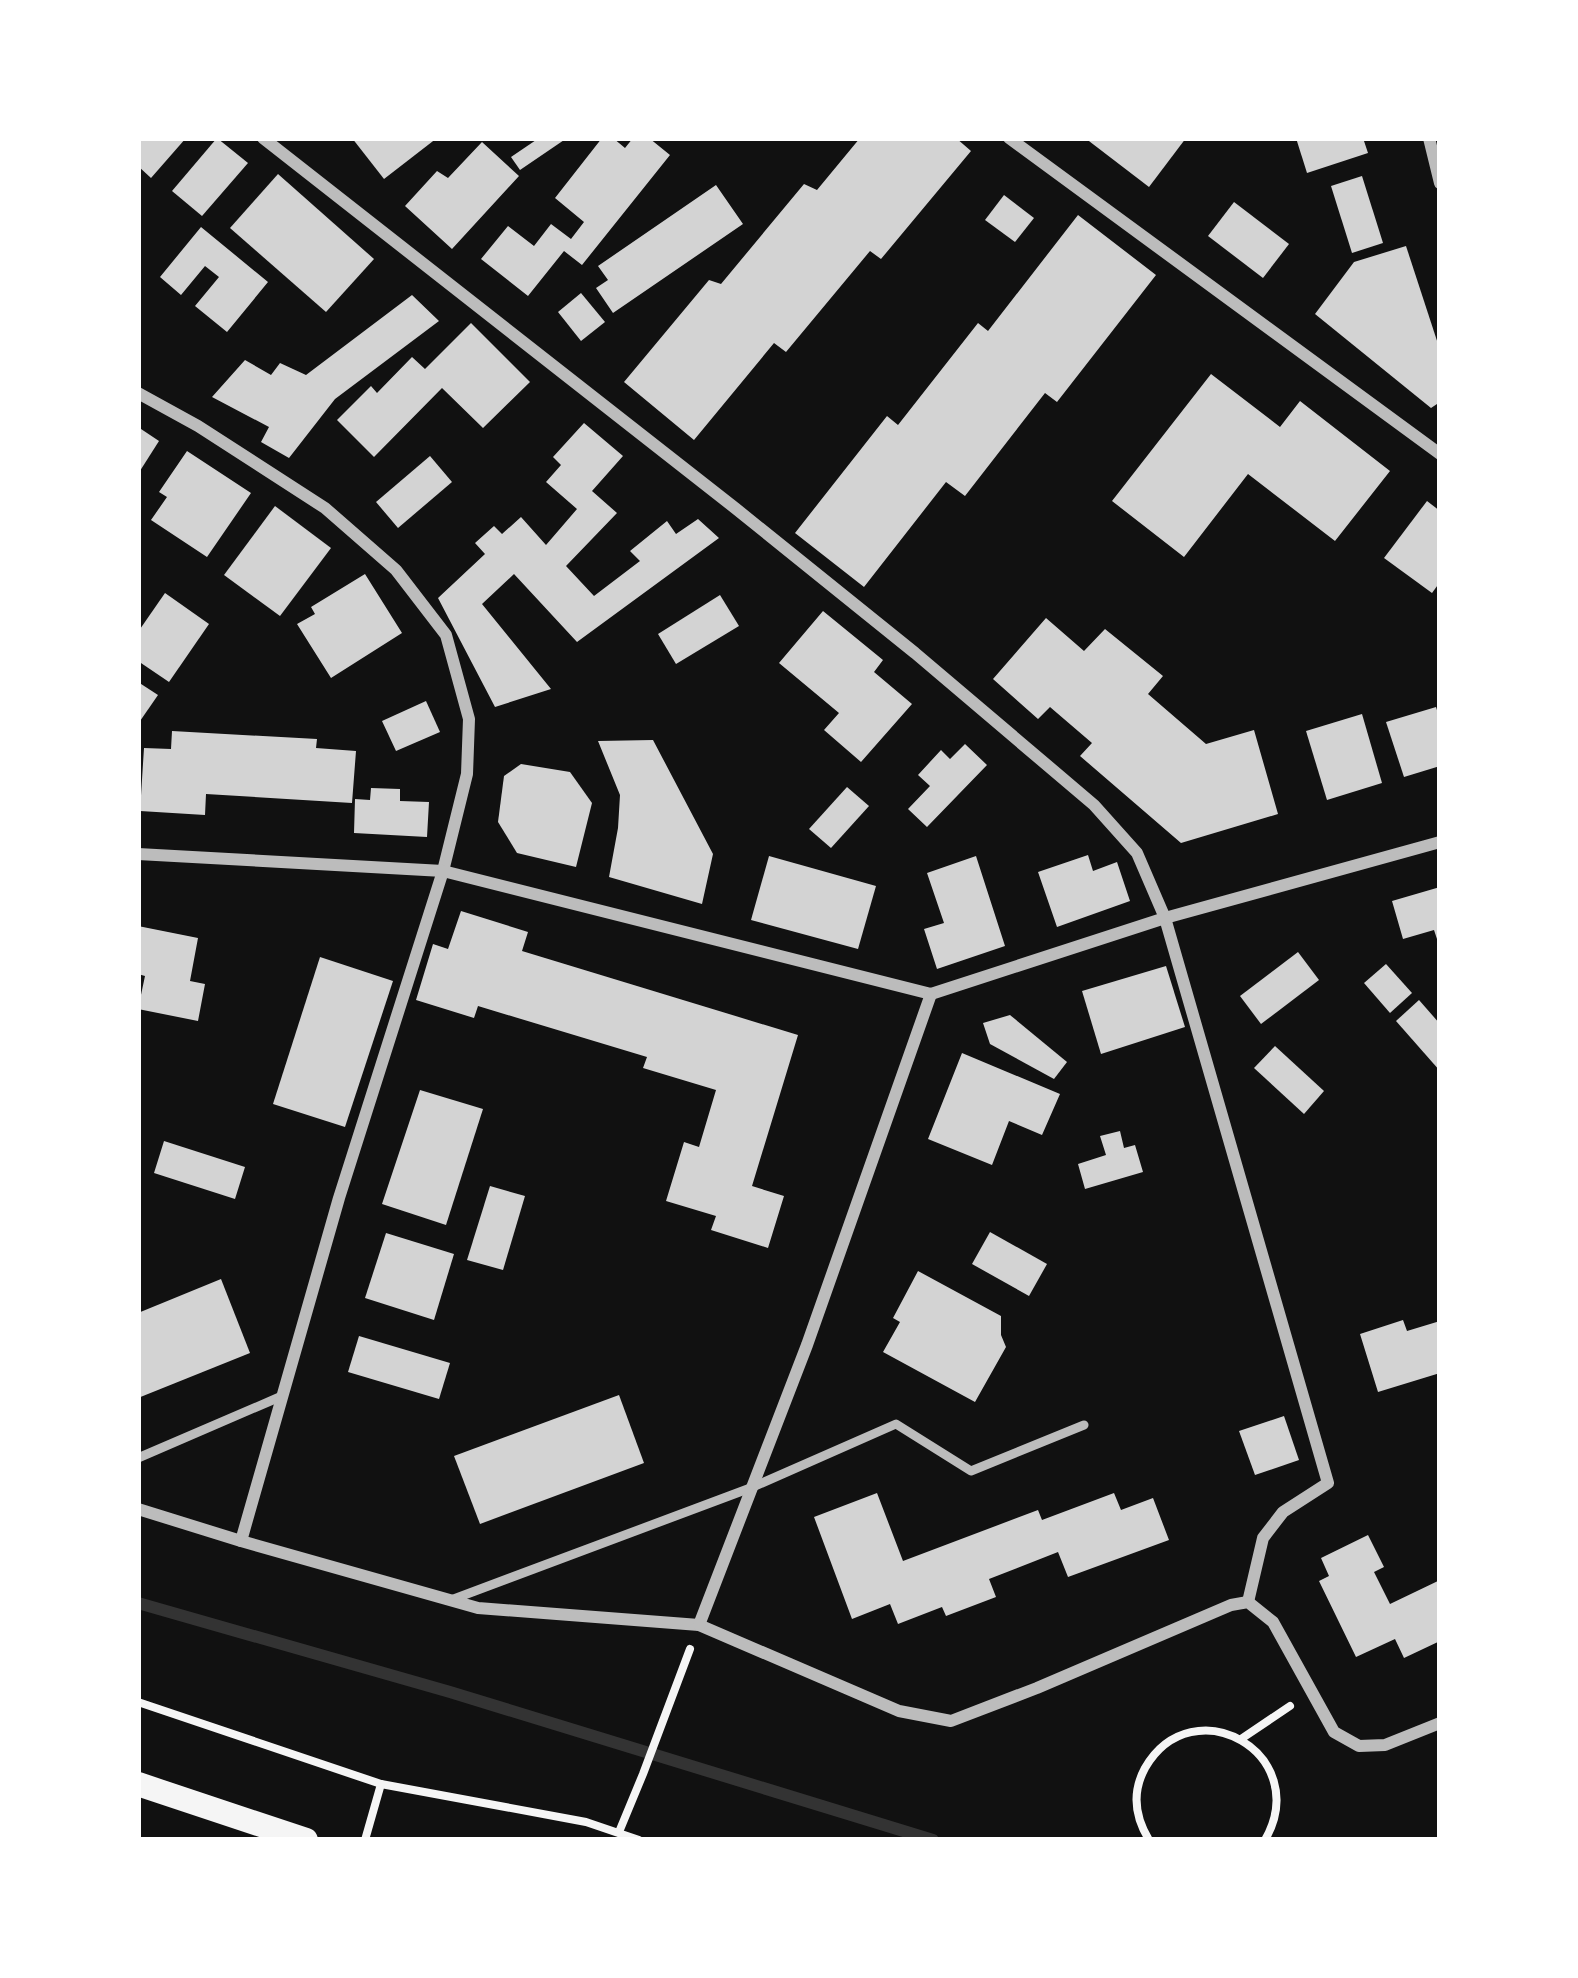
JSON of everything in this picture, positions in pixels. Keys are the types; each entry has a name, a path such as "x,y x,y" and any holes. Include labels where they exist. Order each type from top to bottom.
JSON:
{"main road":[{"path":"138,1784 306,1840"}],"street":[{"path":"263,138 915,653 1076,790 1137,853 1165,918 1328,1483 1283,1512 1264,1538 1248,1602"},
{"path":"1009,138 1440,454"},
{"path":"1429,138 1440,184"},
{"path":"138,393 325,508 396,570 446,635 469,718 467,774 443,871 338,1198 241,1541"},
{"path":"138,854 443,871 931,994 1165,918 1440,842"},
{"path":"699,1625 807,1345 931,994"},
{"path":"138,1509 478,1607 699,1625 899,1711 951,1721 1248,1602 1273,1622 1334,1732 1359,1746 1385,1745 1440,1723"}],"lane":[{"path":"138,1459 282,1396"},
{"path":"451,1600 753,1487 896,1424 971,1471 1084,1425"}],"path":[{"path":"619,1832 699,1625"},
{"path":"1241,1738 1313,1694"},
{"path":"138,1702 380,1784 536,1811 639,1840"},
{"path":"1149,1840 1136,1803 1140,1779 1152,1757 1170,1741 1193,1732 1217,1731 1241,1738 1260,1754 1273,1775 1278,1799 1274,1824 1265,1840"},
{"path":"365,1840 380,1784"}],"building":[{"path":"138,138 186,138 151,178 138,166"},
{"path":"217,138 248,163 202,216 172,191"},
{"path":"352,138 437,138 384,179"},
{"path":"539,138 567,138 520,170 511,157"},
{"path":"602,138 613,138 625,148 633,138 649,138 670,155 582,265 564,251 528,296 481,259 508,226 534,246 551,224 571,239 584,222 555,198"},
{"path":"860,138 956,138 971,151 881,259 870,251 786,352 774,343 694,440 624,382 709,280 721,284 804,184 817,190"},
{"path":"1085,138 1186,138 1149,187"},
{"path":"1296,138 1363,138 1368,153 1307,173"},
{"path":"482,142 519,176 452,249 405,206 437,171 448,178"},
{"path":"278,174 374,259 326,312 230,228"},
{"path":"1362,176 1383,243 1352,253 1331,186"},
{"path":"716,185 743,224 613,313 596,288 608,280 598,266"},
{"path":"1004,195 1034,218 1015,242 985,220"},
{"path":"1234,202 1289,244 1263,278 1208,236"},
{"path":"1078,215 1156,275 1057,402 1045,393 965,496 946,482 864,587 795,533 887,416 898,425 978,323 988,331"},
{"path":"201,227 268,282 227,332 195,306 219,277 205,266 181,295 160,277"},
{"path":"1406,246 1440,350 1440,402 1431,408 1315,314 1354,262"},
{"path":"581,293 605,322 581,341 558,312"},
{"path":"412,295 439,321 335,399 289,458 261,442 269,427 212,397 245,360 271,375 280,363 306,375"},
{"path":"471,323 530,382 483,428 442,388 374,457 337,420 371,386 377,393 412,357 425,369"},
{"path":"1211,374 1280,427 1300,401 1390,471 1335,541 1248,474 1184,557 1112,501"},
{"path":"584,423 623,456 592,491 617,513 566,566 594,596 640,561 630,551 667,521 676,534 698,519 719,538 577,642 514,574 482,604 551,689 495,707 438,598 485,554 475,543 494,526 502,534 521,517 546,545 577,509 546,482 561,465 553,457"},
{"path":"138,427 159,441 138,474"},
{"path":"187,451 251,493 207,557 151,520 167,497 159,492"},
{"path":"430,456 452,482 398,528 376,502"},
{"path":"1427,501 1440,511 1440,582 1432,593 1384,558"},
{"path":"275,506 331,548 280,616 224,575"},
{"path":"365,574 402,633 331,678 297,624 315,614 311,607"},
{"path":"165,593 209,624 169,682 138,661 138,632"},
{"path":"720,595 739,626 676,664 658,634"},
{"path":"823,611 883,660 874,672 912,704 861,762 824,730 839,713 779,663"},
{"path":"1046,618 1084,651 1105,629 1163,676 1148,694 1206,744 1254,730 1278,814 1181,843 1080,756 1092,743 1050,707 1038,719 993,679"},
{"path":"138,682 158,695 138,724"},
{"path":"426,701 440,732 396,751 382,721"},
{"path":"1436,707 1440,766 1404,777 1386,722"},
{"path":"1362,714 1382,783 1327,800 1306,731"},
{"path":"172,731 317,739 316,748 356,751 352,803 206,794 205,815 140,811 144,748 171,749"},
{"path":"653,740 713,854 702,904 609,877 620,795 598,741"},
{"path":"965,744 987,765 927,827 908,809 930,786 918,775 941,750 950,759"},
{"path":"521,764 570,772 592,803 576,867 517,853 498,822 504,776"},
{"path":"847,787 869,806 831,848 809,829"},
{"path":"371,788 400,789 400,801 429,802 427,837 354,833 355,799 370,800"},
{"path":"1088,855 1093,871 1117,862 1130,901 1057,927 1038,872"},
{"path":"769,856 876,886 858,949 751,920"},
{"path":"976,856 1005,946 937,969 924,929 944,923 927,873"},
{"path":"1440,887 1440,948 1434,930 1403,939 1392,901"},
{"path":"461,911 528,932 522,951 798,1035 752,1186 784,1196 768,1248 711,1230 716,1216 666,1201 684,1142 699,1147 716,1090 643,1068 647,1057 478,1006 474,1018 416,1000 433,944 448,949"},
{"path":"138,926 198,938 190,981 205,984 198,1021 138,1009 145,976 138,974"},
{"path":"1298,952 1319,980 1261,1024 1240,996"},
{"path":"320,957 393,981 345,1127 273,1104"},
{"path":"1386,964 1412,993 1390,1013 1364,983"},
{"path":"1166,966 1185,1027 1101,1054 1082,991"},
{"path":"1419,1000 1440,1024 1440,1071 1396,1021"},
{"path":"1010,1015 1067,1062 1054,1079 990,1044 983,1023"},
{"path":"1275,1046 1324,1091 1304,1114 1254,1068"},
{"path":"962,1053 1060,1094 1042,1135 1009,1121 992,1165 928,1139"},
{"path":"420,1090 483,1109 446,1225 382,1204"},
{"path":"1120,1131 1124,1148 1135,1145 1143,1172 1085,1189 1078,1164 1106,1155 1100,1136"},
{"path":"164,1141 245,1167 235,1199 154,1173"},
{"path":"490,1186 525,1196 503,1270 467,1260"},
{"path":"990,1232 1047,1264 1029,1296 972,1264"},
{"path":"386,1233 454,1254 434,1320 365,1298"},
{"path":"918,1271 1001,1316 1006,1347 975,1402 883,1352 900,1322 893,1318"},
{"path":"221,1279 250,1353 138,1398 138,1313"},
{"path":"1403,1320 1407,1331 1440,1321 1440,1373 1378,1392 1360,1334"},
{"path":"359,1336 450,1363 439,1399 348,1372"},
{"path":"619,1395 644,1463 480,1524 454,1456"},
{"path":"1284,1416 1299,1460 1255,1475 1239,1431"},
{"path":"877,1493 903,1561 1038,1510 1042,1520 1114,1493 1121,1510 1153,1498 1169,1540 1068,1577 1058,1552 989,1579 996,1597 946,1616 942,1607 898,1624 890,1604 852,1619 814,1517"},
{"path":"1368,1535 1384,1567 1374,1572 1390,1604 1440,1580 1440,1641 1404,1658 1395,1639 1356,1657 1319,1581 1329,1576 1321,1558"}],"waterway":[{"path":"138,1603 450,1692 933,1840"}]}
